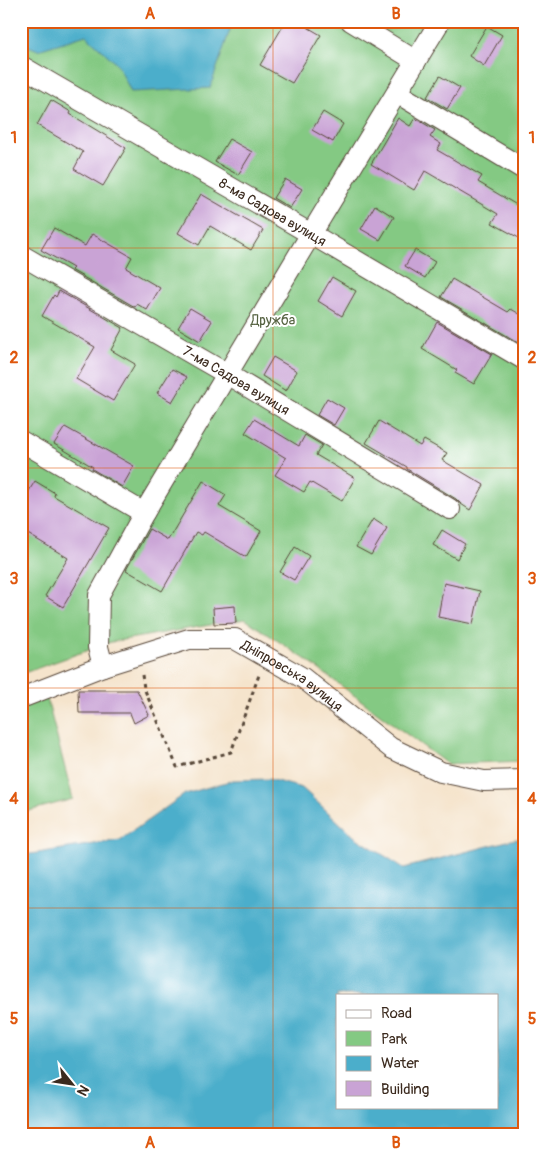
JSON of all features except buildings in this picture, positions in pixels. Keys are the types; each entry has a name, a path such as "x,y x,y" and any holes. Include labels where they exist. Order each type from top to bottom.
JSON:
{"street":[{"path":"351,21 416,61"},
{"path":"103,666 98,647 100,596 144,513 440,21"},
{"name":"8-ма Садова вулиця","path":"21,66 525,360"},
{"path":"397,93 525,170"},
{"name":"7-ма Садова вулиця","path":"21,255 227,374 450,509"},
{"path":"21,441 144,513"},
{"name":"Дніпровська вулиця","path":"21,698 103,666 189,640 235,640 303,678 391,748 441,772 484,781 525,780"}],"path":[{"path":"137,655 144,688 177,767 231,752 266,657"}],"green space":[{"name":"Дружба","path":"21,21 525,21 525,761 447,764 305,659 245,619 111,642 21,674"},
{"path":"47,699 73,799 21,813 21,707"}],"water":[{"path":"21,21 229,21 232,24 210,88 131,92 118,65 86,35 38,50 21,43"},
{"path":"269,779 302,788 355,837 404,868 515,839 525,839 525,1135 21,1135 21,857 120,840 185,794 233,780"}]}
